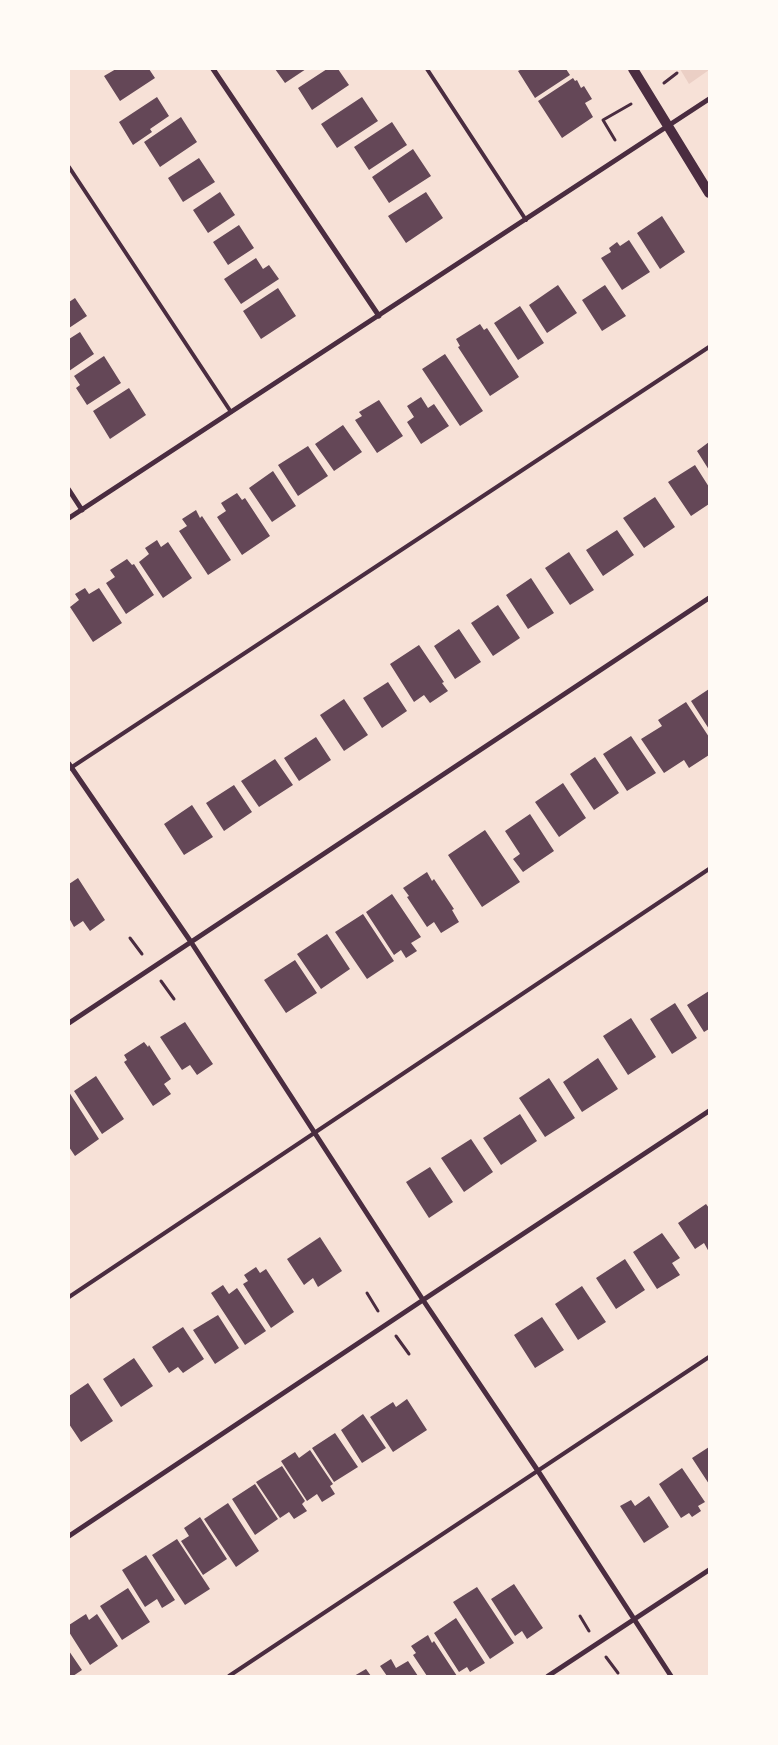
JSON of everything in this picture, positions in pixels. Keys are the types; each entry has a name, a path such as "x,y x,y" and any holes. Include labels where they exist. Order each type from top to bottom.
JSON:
{"main road":[{"path":"633,69 709,193"}],"street":[{"path":"213,69 378,316"},
{"path":"69,518 709,99"},
{"path":"69,490 82,510"},
{"path":"69,1023 709,598"},
{"path":"70,767 191,942 314,1134 538,1471 671,1676"},
{"path":"69,1536 709,1111"},
{"path":"548,1676 709,1570"}],"lane":[{"path":"427,69 526,220"},
{"path":"69,167 231,412"},
{"path":"70,767 709,347"},
{"path":"69,1297 709,869"},
{"path":"229,1676 709,1357"}],"path":[{"path":"624,155 603,120 648,94 677,73"}],"shaded area":[{"path":"680,69 709,69 709,70 689,84"}],"building":[{"path":"116,69 149,69 155,78 120,101 104,76"},
{"path":"275,69 306,69 285,83"},
{"path":"327,69 338,69 349,85 312,110 298,88"},
{"path":"522,69 566,69 570,75 535,98 518,71"},
{"path":"573,78 575,81 577,80 581,88 584,86 592,99 585,103 593,117 562,138 538,101"},
{"path":"157,97 169,116 150,129 152,132 133,145 119,122"},
{"path":"362,97 378,121 337,148 321,124"},
{"path":"181,117 197,142 160,167 144,142"},
{"path":"392,122 407,145 369,170 354,147"},
{"path":"413,149 431,176 389,203 372,177"},
{"path":"199,158 215,182 183,202 168,178"},
{"path":"220,192 235,215 208,233 193,210"},
{"path":"426,192 443,218 406,243 388,216"},
{"path":"662,216 685,252 660,269 637,233"},
{"path":"239,225 254,248 228,265 213,242"},
{"path":"629,240 650,272 622,290 601,258 611,252 609,248 617,242 620,246"},
{"path":"256,258 263,269 269,265 279,279 241,304 224,279"},
{"path":"558,285 577,313 547,333 529,305"},
{"path":"605,285 626,316 602,331 582,300"},
{"path":"278,288 296,316 261,339 243,311"},
{"path":"75,298 87,316 69,328 69,302"},
{"path":"520,306 544,343 518,360 494,323"},
{"path":"480,324 484,330 487,328 519,377 490,396 458,347 460,346 456,339"},
{"path":"80,332 94,354 69,371 69,339"},
{"path":"445,354 483,411 460,426 422,369"},
{"path":"104,356 121,383 87,405 76,388 80,385 74,376"},
{"path":"129,388 146,415 110,439 93,411"},
{"path":"421,397 428,408 434,404 449,426 421,444 407,422 414,417 407,406"},
{"path":"379,400 403,436 377,453 355,420 362,416 359,412"},
{"path":"343,425 362,452 334,471 315,444"},
{"path":"709,442 709,470 697,451"},
{"path":"308,446 328,476 298,496 278,465"},
{"path":"695,465 709,487 709,504 691,516 668,482"},
{"path":"273,471 296,506 272,522 249,488"},
{"path":"237,493 242,500 245,498 270,536 242,555 217,517 226,511 221,503"},
{"path":"655,497 675,527 644,548 623,518"},
{"path":"196,510 231,560 208,575 179,531 187,526 182,519"},
{"path":"617,530 634,555 603,576 586,550"},
{"path":"157,540 161,547 168,542 192,578 163,598 139,562 149,554 145,548"},
{"path":"569,552 594,590 570,605 545,568"},
{"path":"127,559 132,565 134,564 154,595 126,614 106,583 115,577 110,570"},
{"path":"531,578 554,613 528,629 506,595"},
{"path":"85,588 89,594 99,588 122,623 93,642 70,607 79,600 75,594"},
{"path":"498,605 520,638 493,656 471,623"},
{"path":"459,629 481,662 455,679 434,646"},
{"path":"419,645 448,691 430,703 424,695 414,702 390,664"},
{"path":"388,682 407,711 382,728 363,698"},
{"path":"709,689 709,729 691,701"},
{"path":"344,699 368,735 344,751 320,715"},
{"path":"686,702 709,737 709,755 689,768 684,760 664,773 641,739 662,726 658,720"},
{"path":"631,736 656,773 627,791 603,754"},
{"path":"316,737 331,760 299,781 284,758"},
{"path":"595,757 619,793 594,810 570,774"},
{"path":"275,759 293,785 259,807 241,781"},
{"path":"563,783 586,818 559,837 535,802"},
{"path":"234,785 252,812 224,831 206,803"},
{"path":"192,805 213,837 184,855 164,824"},
{"path":"530,814 554,851 523,872 513,859 520,854 505,831"},
{"path":"485,830 520,882 482,907 448,855"},
{"path":"427,872 432,881 434,879 454,909 452,910 459,922 441,933 434,922 427,927 403,888"},
{"path":"78,878 105,920 90,931 83,921 74,927 69,918 69,884"},
{"path":"392,894 421,937 411,943 417,951 406,958 401,950 394,955 366,912"},
{"path":"363,914 394,961 367,979 335,932"},
{"path":"327,934 350,969 321,989 297,954"},
{"path":"295,960 317,993 286,1013 264,980"},
{"path":"709,991 709,1029 704,1032 687,1005"},
{"path":"675,1003 697,1038 672,1054 650,1019"},
{"path":"631,1018 656,1057 628,1075 603,1036"},
{"path":"185,1022 213,1064 197,1075 190,1065 182,1070 160,1037"},
{"path":"144,1042 148,1047 149,1045 171,1079 164,1084 171,1094 153,1106 124,1062 127,1060 124,1055"},
{"path":"598,1058 618,1089 582,1112 563,1082"},
{"path":"96,1076 124,1119 102,1134 74,1091"},
{"path":"549,1078 575,1118 545,1137 519,1098"},
{"path":"69,1092 99,1139 75,1156 69,1147"},
{"path":"520,1114 537,1141 501,1165 483,1138"},
{"path":"471,1139 493,1172 464,1192 441,1158"},
{"path":"430,1167 453,1202 429,1218 406,1182"},
{"path":"706,1204 709,1208 709,1252 704,1243 695,1249 678,1223"},
{"path":"662,1233 680,1258 672,1263 680,1275 657,1289 633,1252"},
{"path":"320,1237 342,1271 318,1287 313,1278 304,1285 287,1259"},
{"path":"625,1259 645,1290 616,1309 596,1278"},
{"path":"256,1267 260,1273 266,1269 294,1312 271,1328 243,1284 248,1281 244,1275"},
{"path":"223,1285 229,1294 237,1288 266,1331 245,1345 211,1293"},
{"path":"582,1286 606,1322 578,1340 555,1304"},
{"path":"218,1315 239,1348 215,1364 193,1330"},
{"path":"542,1317 564,1350 535,1368 514,1335"},
{"path":"183,1327 204,1359 183,1373 178,1367 169,1373 152,1347"},
{"path":"134,1358 153,1386 121,1407 103,1379"},
{"path":"88,1383 113,1421 81,1442 69,1424 69,1396"},
{"path":"407,1399 427,1430 393,1452 370,1417 393,1402 396,1407"},
{"path":"363,1414 386,1448 362,1463 341,1430"},
{"path":"335,1433 358,1467 334,1482 312,1448"},
{"path":"709,1447 709,1484 692,1458"},
{"path":"310,1450 333,1484 330,1486 335,1494 322,1502 317,1494 307,1501 281,1461 295,1452 299,1458"},
{"path":"282,1466 305,1501 302,1504 307,1511 294,1519 289,1512 280,1518 256,1482"},
{"path":"682,1468 705,1502 698,1506 701,1511 692,1517 689,1513 681,1518 659,1484"},
{"path":"255,1484 278,1519 255,1535 232,1499"},
{"path":"649,1496 669,1527 644,1543 620,1506 631,1500 635,1506"},
{"path":"228,1503 259,1551 236,1567 204,1519"},
{"path":"200,1517 227,1559 203,1575 181,1541 189,1536 184,1528"},
{"path":"177,1539 210,1589 185,1605 152,1555"},
{"path":"146,1555 175,1600 162,1608 157,1599 145,1607 122,1570"},
{"path":"514,1584 543,1628 527,1639 522,1631 515,1636 491,1599"},
{"path":"477,1587 514,1643 490,1659 453,1602"},
{"path":"128,1588 150,1622 122,1640 100,1606"},
{"path":"86,1614 89,1620 97,1614 118,1646 90,1665 69,1632 69,1625"},
{"path":"456,1618 485,1663 470,1672 467,1667 459,1672 434,1633"},
{"path":"428,1635 457,1676 427,1676 413,1655 416,1653 411,1646"},
{"path":"69,1651 82,1670 73,1676 69,1676"},
{"path":"391,1659 396,1668 408,1661 418,1676 387,1676 380,1666"},
{"path":"366,1669 371,1676 354,1676"}]}
